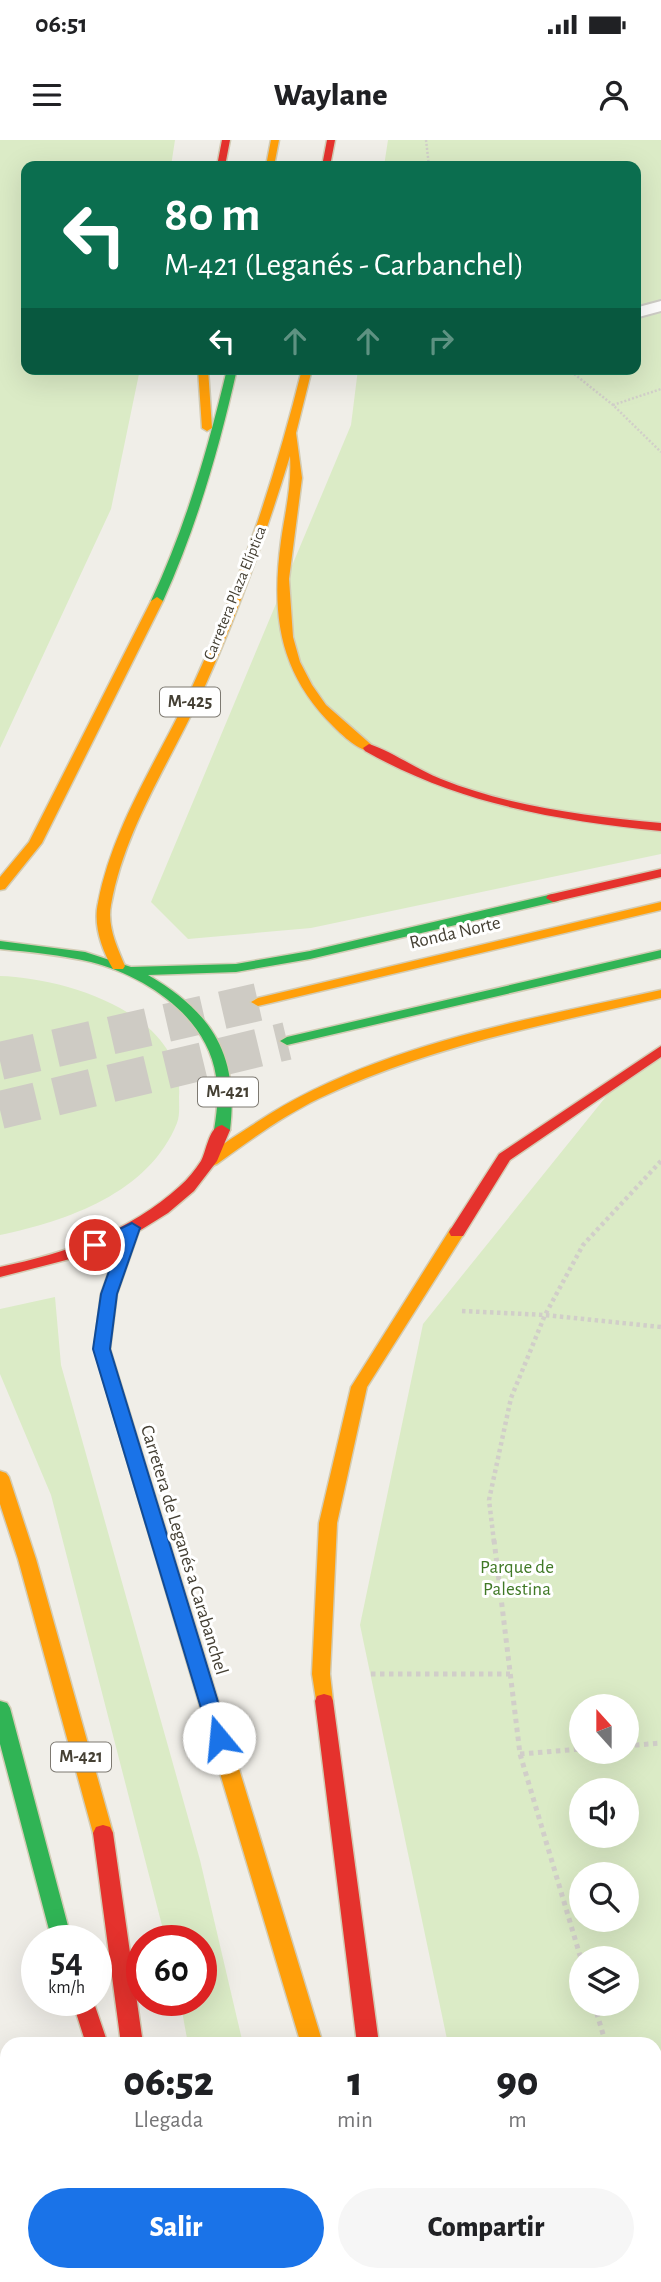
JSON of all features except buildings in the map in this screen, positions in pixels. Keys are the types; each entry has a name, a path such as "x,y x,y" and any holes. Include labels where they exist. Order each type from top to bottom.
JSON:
{"main road":[{"path":"222,161 226,140"},
{"path":"271,161 275,140"},
{"path":"327,161 331,140"},
{"path":"203,375 210,465"},
{"path":"0,886 35,843 170,576 210,465 231,375"},
{"name":"Carretera Plaza Elíptica","path":"124,969 105,932 103,908 118,849 184,716 262,532 293,435 306,375"},
{"path":"293,435 296,484 285,552 286,629 293,664 312,698 341,730 387,758 459,788 570,816 661,827"},
{"path":"124,969 236,968 298,957 661,873"},
{"name":"Ronda Norte","path":"258,1002 661,906"},
{"name":"M-421","path":"0,945 61,951 124,969 188,1010 215,1041 224,1068 229,1104 225,1129 210,1162 173,1202 132,1228 76,1254 0,1272"},
{"path":"287,1041 661,954"},
{"path":"210,1162 274,1114 328,1086 395,1061 661,995"},
{"path":"367,2037 321,1674 328,1523 359,1387 504,1157 661,1050"},
{"name":"Carretera de Leganés a Carabanchel","path":"132,1228 109,1294 102,1349 310,2037"},
{"name":"M-421","path":"0,1477 26,1559 107,1849 131,2037"},
{"path":"0,1708 58,1925"},
{"path":"87,2016 95,2037"}],"lane":[{"path":"641,311 661,306"}],"path":[{"path":"426,140 428,161"},
{"path":"575,375 612,405 661,452"},
{"path":"612,405 661,389"},
{"path":"577,1946 520,1754 489,1500 512,1398 545,1315 583,1245 661,1161"},
{"path":"408,1309 545,1315 661,1327"},
{"path":"321,1674 510,1674"},
{"path":"639,1745 661,1743"},
{"path":"520,1754 569,1750"},
{"path":"598,2016 604,2037"}],"green space":[{"path":"0,140 175,140 172,161 21,161 21,375 139,375 111,509 0,748"},
{"path":"388,140 661,140 661,854 311,928 188,939 151,902 351,425 357,375 641,375 641,161 385,161"},
{"path":"0,976 27,978 87,993 116,1006 142,1023 163,1043 176,1068 179,1117 164,1147 147,1168 126,1186 78,1212 0,1235"},
{"name":"Parque de Palestina","path":"661,1058 661,2037 447,2037 360,1625 423,1324 629,1068"},
{"path":"55,1297 61,1365 200,1860 215,1925 162,1925 51,1495 0,1374 0,1309"},
{"path":"217,1933 241,2037 187,2037 183,2016 217,2016"}],"tunnel":[{"path":"0,1061 258,1002"},
{"path":"0,1110 287,1041"}],"traffic: fast":[{"path":"157,601 181,545 201,487 231,375"},
{"path":"129,971 236,968 310,955 553,898"},
{"path":"0,945 70,954 112,964 138,975 184,1006 202,1026 215,1048 223,1073 226,1101 222,1130"},
{"path":"287,1041 661,954"},
{"path":"0,1708 58,1925"}],"traffic: slow":[{"path":"271,161 275,140"},
{"path":"203,375 207,428"},
{"path":"118,966 103,921 111,876 132,820 199,686 232,608 274,490 306,375"},
{"path":"293,435 296,484 283,579 287,637 294,662 306,686 322,708 343,729 369,748"},
{"path":"0,886 35,843 157,601"},
{"path":"258,1002 661,906"},
{"path":"212,1161 301,1102 399,1061 485,1035 661,994"},
{"path":"324,1701 321,1674 328,1523 359,1387 457,1232"},
{"path":"0,1477 27,1559 103,1833"},
{"path":"215,1723 310,2037"}],"traffic: jam":[{"path":"222,161 226,140"},
{"path":"327,161 331,140"},
{"path":"369,748 402,767 473,794 548,812 661,827"},
{"path":"553,898 661,873"},
{"path":"457,1232 504,1157 661,1050"},
{"path":"0,1272 65,1256 99,1244 162,1210 189,1187 209,1161 222,1130"},
{"path":"132,1228 109,1294 102,1349 215,1723"},
{"path":"324,1701 367,2037"},
{"path":"103,1833 131,2037"},
{"path":"87,2016 95,2037"}],"route":[{"path":"95,1245 132,1228 109,1294 102,1349 219,1738"}]}
